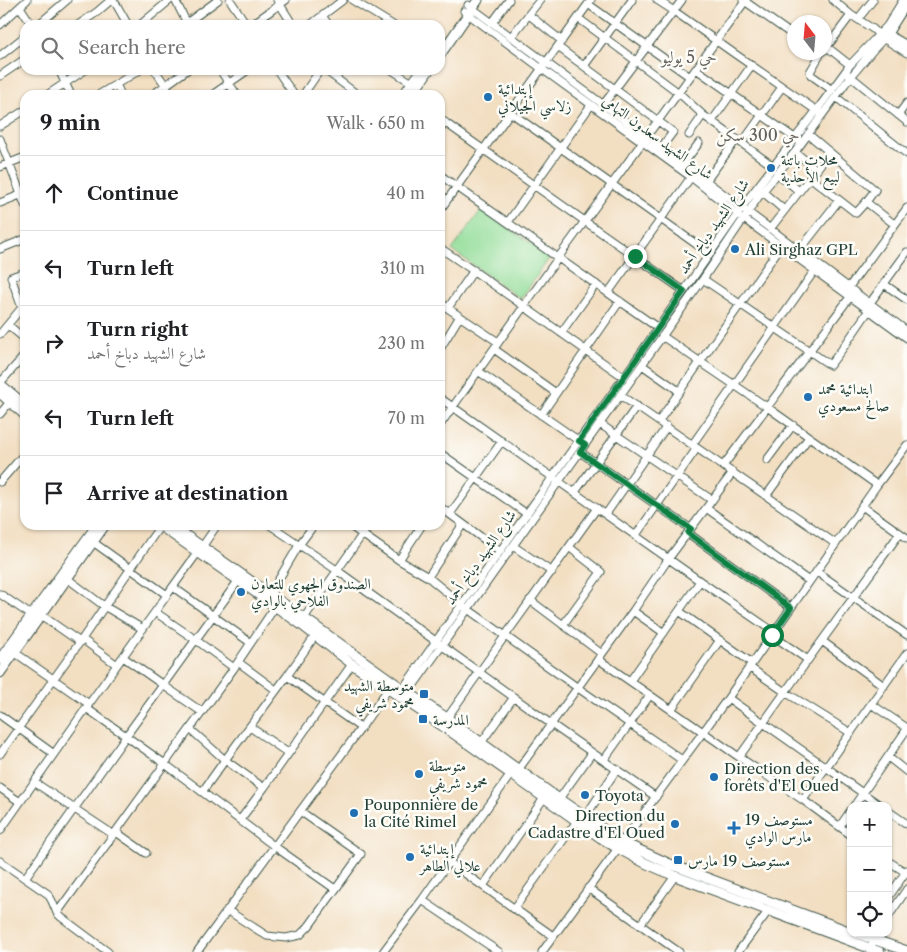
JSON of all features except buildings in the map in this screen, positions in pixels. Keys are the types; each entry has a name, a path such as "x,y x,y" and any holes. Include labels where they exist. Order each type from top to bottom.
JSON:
{"main road":[{"path":"445,39 469,8 478,0"},
{"path":"445,47 469,8"},
{"path":"409,90 418,75"},
{"path":"411,90 424,75"},
{"path":"0,383 20,401"},
{"path":"0,393 20,411"},
{"path":"0,659 47,600 94,530"},
{"path":"47,600 68,579 101,530"},
{"path":"167,530 270,594 404,694 514,772 559,799 581,819"},
{"path":"177,530 238,581 352,664 388,689 404,694 447,718 481,743 544,798 581,819 645,863 675,876 769,910 847,933"},
{"path":"0,672 36,615"},
{"path":"620,845 847,930"},
{"path":"861,937 907,951"},
{"path":"874,940 880,952"}],"street":[{"path":"1,22 27,0"},
{"path":"44,20 67,0"},
{"path":"85,20 111,0 116,4 125,20"},
{"path":"146,20 170,0"},
{"path":"175,0 184,20"},
{"path":"191,20 218,0"},
{"path":"230,0 244,20"},
{"path":"317,20 343,0"},
{"path":"352,0 385,20"},
{"path":"492,23 509,0"},
{"path":"511,37 540,0"},
{"path":"584,66 632,0"},
{"path":"656,0 820,112"},
{"path":"603,106 682,0"},
{"path":"445,418 745,0 787,31"},
{"path":"833,0 907,53"},
{"path":"832,41 873,0"},
{"path":"257,20 281,1 290,20"},
{"path":"445,203 590,2 615,23 690,77"},
{"name":"شارع الشهيد دباخ أحمد","path":"404,694 465,607 513,546 624,377 740,211 773,166 799,140 848,75 873,50 902,2"},
{"path":"20,6 29,20"},
{"name":"شارع الشهيد سعدون التهامي","path":"469,8 511,37 591,105 661,148 706,181 746,216 783,243 815,270 907,331"},
{"name":"شارع الشهيد سعدون التهامي","path":"469,8 544,66 603,106 691,177 740,211"},
{"path":"529,14 584,66 673,132 661,148"},
{"path":"322,16 325,20"},
{"path":"578,18 773,166"},
{"path":"881,34 907,45"},
{"name":"شارع الشهيد دباخ أحمد","path":"848,75 850,65 881,34"},
{"path":"0,56 20,40"},
{"path":"832,56 850,65"},
{"path":"817,60 810,72 811,75 907,154"},
{"path":"0,76 20,63"},
{"path":"712,121 751,66"},
{"path":"696,69 799,140"},
{"path":"62,75 69,90"},
{"path":"54,90 77,75"},
{"path":"106,90 131,75"},
{"path":"158,75 168,90"},
{"path":"159,90 180,75"},
{"path":"223,75 234,90"},
{"path":"219,90 241,75"},
{"path":"280,75 291,90"},
{"path":"307,90 317,75"},
{"path":"330,75 346,90"},
{"path":"399,75 412,84"},
{"path":"848,75 907,122"},
{"path":"116,84 119,90"},
{"path":"706,181 762,115 782,87"},
{"path":"898,115 907,103"},
{"path":"508,222 591,105"},
{"path":"510,112 710,254"},
{"name":"شارع الشهيد دباخ أحمد","path":"465,607 500,551 527,514 580,452 582,443 600,424 763,192 794,152 799,140 808,134 820,112"},
{"path":"0,126 20,114"},
{"path":"688,135 704,115"},
{"path":"445,121 684,291"},
{"path":"808,134 875,190 856,213 810,178"},
{"path":"0,139 20,187"},
{"path":"683,164 699,143"},
{"path":"794,152 817,170"},
{"path":"770,228 830,152"},
{"path":"0,166 20,159"},
{"path":"777,174 799,191"},
{"path":"608,293 691,177"},
{"path":"445,179 658,328"},
{"path":"763,192 784,210"},
{"path":"0,203 20,195"},
{"path":"799,250 839,200"},
{"path":"866,202 894,224"},
{"path":"723,466 809,351 894,224 907,208"},
{"name":"شارع الشهيد سعدون التهامي","path":"746,216 770,228 783,243 799,250 848,292"},
{"path":"0,249 20,241"},
{"path":"659,421 783,243"},
{"path":"445,251 624,377"},
{"path":"703,279 830,365 907,252"},
{"path":"448,308 474,270"},
{"path":"636,535 677,476 694,446 734,385 815,270"},
{"path":"20,274 11,277 20,299"},
{"path":"561,333 596,284"},
{"path":"884,284 907,300"},
{"path":"541,415 620,301"},
{"path":"445,306 498,342"},
{"name":"شارع الشهيد سعدون التهامي","path":"870,307 907,338"},
{"path":"0,334 20,310"},
{"path":"445,341 460,316"},
{"path":"8,325 20,336"},
{"path":"662,336 877,485"},
{"path":"494,348 556,393"},
{"path":"0,383 20,360"},
{"path":"642,365 679,391"},
{"path":"478,371 582,443"},
{"path":"620,395 836,544"},
{"path":"0,414 10,402"},
{"path":"445,402 669,558 808,660"},
{"path":"575,492 637,406"},
{"path":"600,424 712,500"},
{"path":"767,460 793,425"},
{"path":"606,514 667,426"},
{"path":"766,496 809,437"},
{"path":"450,514 502,441"},
{"path":"542,952 728,698 862,506 907,445"},
{"path":"580,452 657,505 791,608"},
{"path":"445,456 527,514"},
{"path":"0,482 20,459"},
{"path":"383,952 514,772 552,724 669,558 733,472"},
{"path":"862,506 907,538"},
{"path":"447,718 597,508"},
{"path":"706,508 809,581"},
{"path":"445,510 500,551"},
{"path":"428,577 463,524"},
{"path":"0,754 157,530"},
{"path":"0,831 213,530"},
{"path":"278,530 656,797"},
{"path":"270,594 310,530"},
{"path":"356,530 399,560 428,577 505,636 682,760"},
{"path":"304,618 366,530"},
{"path":"399,560 419,530"},
{"path":"739,757 900,533"},
{"path":"93,542 167,595"},
{"path":"513,546 552,572"},
{"path":"563,625 601,572 569,548"},
{"path":"817,572 907,636"},
{"path":"68,579 104,606 143,629"},
{"path":"25,878 73,808 238,581"},
{"path":"630,681 700,581"},
{"path":"173,587 251,643"},
{"path":"1,597 81,641 117,665"},
{"path":"530,600 630,681 847,832"},
{"path":"57,913 236,665 275,607"},
{"path":"633,611 664,633"},
{"path":"679,611 720,640 785,692 851,733"},
{"path":"155,612 276,690"},
{"path":"202,792 315,636"},
{"path":"671,710 720,640"},
{"path":"822,641 884,686"},
{"path":"14,652 53,679 274,846 335,889"},
{"path":"803,800 907,653"},
{"path":"123,657 202,712"},
{"path":"240,820 352,664"},
{"path":"287,676 361,728"},
{"path":"197,952 388,689"},
{"path":"604,760 650,695"},
{"path":"481,743 514,697"},
{"path":"728,698 876,802"},
{"path":"857,802 907,729 872,704"},
{"path":"0,715 54,754"},
{"path":"250,727 288,753"},
{"path":"190,729 225,760 264,788"},
{"path":"559,799 592,753"},
{"path":"888,757 907,772"},
{"path":"514,909 617,770"},
{"path":"34,782 146,853"},
{"path":"0,788 20,802"},
{"path":"482,886 544,798"},
{"path":"227,910 267,936 286,938 300,935 309,926 361,854 300,811"},
{"path":"892,814 907,824"},
{"path":"840,826 847,816"},
{"path":"0,861 48,894 57,913 61,917 108,952"},
{"path":"449,862 553,936"},
{"path":"892,863 906,872 892,892"},
{"path":"640,925 675,876"},
{"path":"588,888 679,952"},
{"path":"892,911 907,888"},
{"path":"422,900 498,952"},
{"path":"738,952 769,910"}],"green space":[{"path":"482,209 550,257 521,299 452,250"}],"place":[{"name":"إبتدائية زلاسي الجيلاني","path":"488,97"},
{"name":"محلات باتنة لبيع الأحذية","path":"771,168"},
{"name":"Ali Sirghaz GPL","path":"735,249"},
{"name":"ابتدائية محمد صالح مسعودي","path":"808,397"},
{"name":"الصندوق الجهوي للتعاون الفلاحي بالوادي","path":"241,592"},
{"name":"متوسطة الشهيد محمود شريفي","path":"424,694"},
{"name":"المدرسة","path":"423,719"},
{"name":"متوسطة محمود شريفي","path":"419,774"},
{"name":"Direction des forêts d'El Oued","path":"714,777"},
{"name":"Toyota","path":"585,795"},
{"name":"Pouponnière de la Cité Rimel","path":"354,813"},
{"name":"Direction du Cadastre d'El Oued","path":"675,824"},
{"name":"مستوصف 19 مارس الوادي","path":"734,828"},
{"name":"إبتدائية علالي الطاهر","path":"410,857"},
{"name":"مستوصف 19 مارس","path":"678,860"}],"district":[{"name":"حي 5 يوليو","path":"689,57"},
{"name":"حي 300 سكن","path":"758,135"}],"route":[{"path":"635,256 684,291 579,441 585,445 580,452 691,529 688,533 791,608 772,635"}]}
